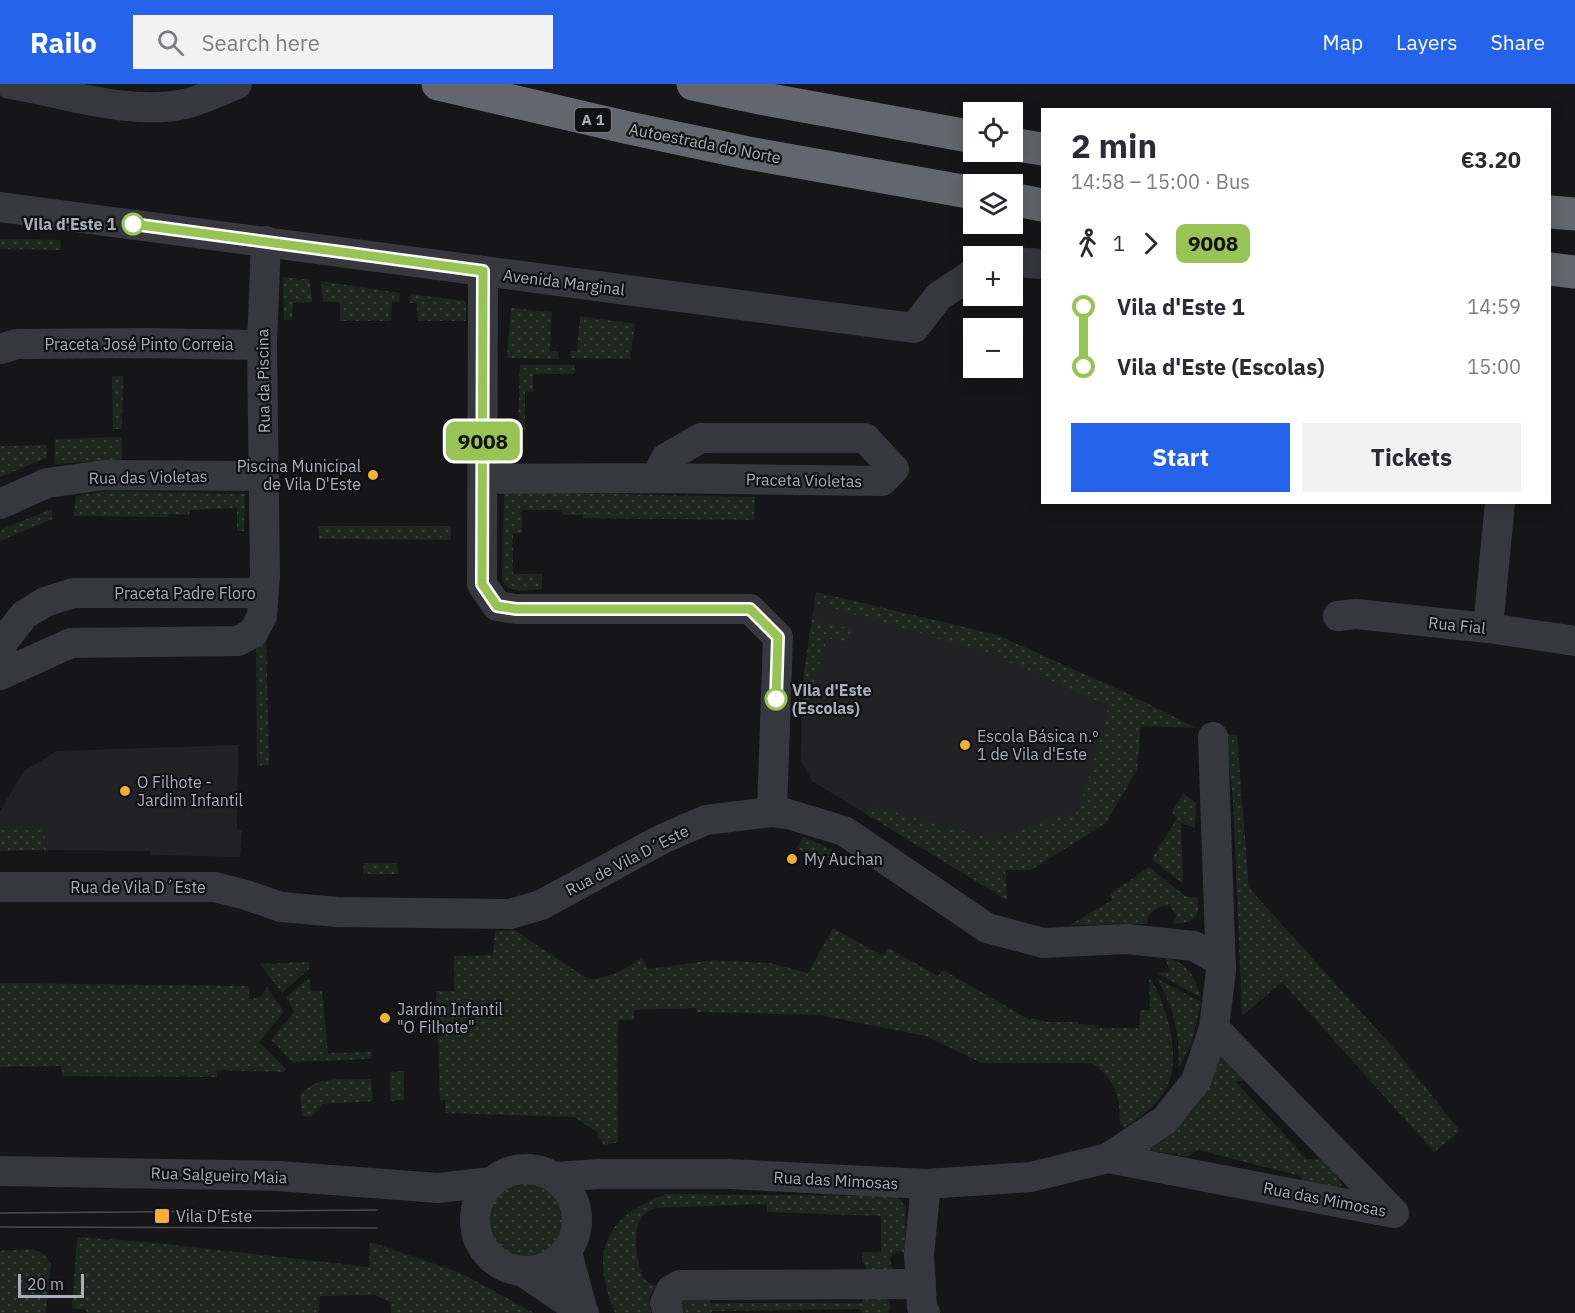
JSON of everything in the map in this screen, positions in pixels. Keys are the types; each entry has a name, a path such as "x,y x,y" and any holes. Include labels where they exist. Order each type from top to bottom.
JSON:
{"highway":[{"name":"Autoestrada do Norte","path":"438,84 748,153 963,191"},
{"path":"693,84 963,135"},
{"path":"1023,146 1041,149"},
{"path":"1023,201 1041,205"},
{"path":"1551,212 1575,214"},
{"path":"1551,269 1575,272"}],"street":[{"path":"10,84 115,105 155,107 183,104 211,96 237,84"},
{"name":"Avenida Marginal","path":"0,207 914,328 939,296 963,280"},
{"name":"Rua da Piscina","path":"263,593 262,345 266,241"},
{"path":"1023,263 1041,264"},
{"path":"483,271 482,584 497,606 516,609 750,609 778,637 772,812"},
{"name":"Praceta José Pinto Correia","path":"6,341 262,345"},
{"name":"Praceta Violetas","path":"483,479 656,478 882,481 894,469 865,438 701,438 666,458 656,478"},
{"name":"Rua das Violetas","path":"0,504 47,483 105,475 264,476"},
{"path":"1488,628 1500,504"},
{"name":"Praceta Padre Floro","path":"73,593 263,593 262,616 253,633 238,640 70,643 3,673 0,646 24,615 45,602 73,593"},
{"name":"Rua Fial","path":"1338,616 1356,614 1488,628 1575,641"},
{"name":"Rua das Mimosas","path":"556,1177 598,1174 729,1174 926,1184 1031,1177 1108,1158 1165,1120 1196,1081 1214,1028 1221,961 1213,736"},
{"name":"Rua de Vila D´Este","path":"0,887 214,887 246,895 281,908 338,912 510,914 541,905 662,839 706,820 772,812 788,814 844,831 987,928 1043,943 1127,939 1194,946 1221,961"},
{"name":"Rua das Mimosas","path":"1108,1158 1394,1213 1214,1028"},
{"path":"523,1168 540,1170 556,1177 568,1189 575,1204 578,1221 575,1237 567,1252 554,1263 539,1270 522,1271 506,1267 492,1258 481,1244 475,1228 475,1211 481,1195 492,1182 506,1172 523,1168"},
{"name":"Rua Salgueiro Maia","path":"0,1171 278,1176 438,1188 492,1182"},
{"path":"575,1204 598,1174"},
{"path":"925,1313 922,1307 919,1255 926,1184"},
{"name":"Rua Salgueiro Maia","path":"438,1188 475,1211"},
{"path":"567,1252 583,1312"},
{"path":"522,1271 583,1312"},
{"path":"668,1313 665,1303 671,1290 680,1285 921,1284"}],"shaded area":[{"path":"0,239 60,240 61,250 0,249"},
{"path":"283,277 310,280 312,302 293,303 292,320 284,320"},
{"path":"321,281 400,293 399,302 392,302 391,321 340,321 340,302 323,302"},
{"path":"410,294 466,301 466,321 418,321 417,303 409,303"},
{"path":"511,308 552,312 550,351 558,352 559,359 507,358"},
{"path":"580,316 635,324 630,359 571,358 570,351 577,351"},
{"path":"520,365 575,365 575,374 533,374 533,391 525,392 525,430 518,430"},
{"path":"112,376 123,376 122,429 113,429"},
{"path":"122,437 122,460 54,464 55,439"},
{"path":"47,445 46,458 0,477 0,446"},
{"path":"107,491 245,494 244,531 237,531 237,508 190,510 189,515 169,514 168,517 74,516 76,496"},
{"path":"504,492 755,497 754,520 583,518 583,515 563,515 562,510 522,510 522,533 513,533 513,574 542,574 542,589 515,590 505,586 502,582"},
{"path":"52,509 52,519 0,541 0,530"},
{"path":"318,526 451,526 451,540 319,539"},
{"name":"Escola Básica n.º 1 de Vila d'Este","path":"816,592 997,635 1124,692 1100,818 1005,860 1007,900 812,781 801,761 802,686"},
{"path":"816,592 997,635 1124,692 1196,728 1141,726 1137,770 1106,823 1031,870 1005,870 1007,900 866,814 867,810 872,806 991,839 1079,810 1109,706 989,653 814,603"},
{"path":"812,619 853,630 849,643 827,638 802,725 802,686"},
{"path":"266,634 269,765 257,766 256,641"},
{"path":"1224,733 1237,736 1249,888 1399,1054 1460,1131 1434,1152 1282,982 1242,1016 1233,798"},
{"name":"O Filhote - Jardim Infantil","path":"238,745 237,828 242,831 240,857 151,855 150,851 46,850 44,826 0,826 0,811 24,771 57,751"},
{"path":"1183,793 1196,803 1195,828 1181,823 1183,884 1152,859 1177,818 1172,812"},
{"path":"0,826 44,826 46,850 0,851"},
{"path":"804,837 833,850 823,863 796,848"},
{"path":"364,863 397,863 398,874 363,874"},
{"path":"1149,867 1185,896 1198,898 1198,911 1194,918 1173,924 1176,915 1170,906 1166,906 1159,907 1147,918 1148,924 1070,925 1112,900 1110,894"},
{"path":"833,928 883,956 888,948 938,976 943,970 1030,1020 1032,1018 1046,1022 1078,1022 1078,1024 1098,1025 1098,1028 1137,1028 1139,1030 1140,1010 1150,1010 1149,977 1161,1000 1170,1030 1173,1059 1168,1085 1154,1104 1125,1128 1120,1125 1115,1090 1106,1076 1092,1063 981,1063 926,1036 819,1015 697,1012 696,1008 634,1010 634,1020 618,1020 618,1142 604,1145 596,1131 574,1117 445,1113 445,1100 440,1100 436,991 454,991 454,956 493,955 495,931 514,930 592,980 617,973 642,958 648,969 714,960 770,963 808,973"},
{"path":"1165,957 1185,966 1196,982 1200,997 1157,973 1170,972"},
{"path":"309,962 309,969 282,993 260,964"},
{"path":"309,978 311,991 322,991 328,1053 372,1052 371,1059 293,1062 271,1040 294,1012 286,997"},
{"path":"1158,979 1201,1002 1192,1042 1179,1068 1178,1040 1172,1010"},
{"path":"0,983 248,986 250,999 260,996 267,987 284,1012 259,1042 286,1069 284,1072 216,1070 217,1077 62,1076 61,1066 0,1067"},
{"path":"1222,1049 1250,1079 1236,1082 1307,1159 1325,1159 1342,1184 1334,1194 1306,1189 1300,1176 1198,1150 1187,1157 1145,1151 1184,1120 1198,1103"},
{"path":"404,1071 404,1100 390,1101 390,1072"},
{"path":"371,1079 373,1101 322,1104 311,1117 302,1116 300,1096 314,1084 332,1080"},
{"path":"526,1177 542,1181 556,1190 565,1204 569,1220 565,1236 556,1250 542,1259 526,1263 510,1259 496,1250 487,1236 483,1220 487,1204 496,1190 510,1181"},
{"path":"667,1194 897,1196 906,1207 905,1253 900,1251 893,1253 890,1259 891,1266 896,1271 869,1272 862,1262 862,1252 881,1252 881,1216 767,1212 767,1204 655,1208 643,1215 636,1237 641,1273 645,1280 656,1286 649,1298 651,1313 615,1313 603,1271 608,1238 616,1225 629,1213"},
{"path":"77,1237 147,1242 369,1267 370,1242 461,1273 534,1313 391,1313 391,1302 374,1295 320,1296 318,1313 88,1313 85,1310 72,1308"},
{"path":"32,1249 44,1254 51,1264 46,1313 0,1313 0,1251"},
{"path":"709,1291 711,1303 863,1303 863,1298 886,1298 891,1307 888,1313 862,1313 860,1309 674,1313 673,1300"}],"tram line":[{"path":"0,1213 377,1210"},
{"path":"0,1227 377,1228"}],"bus line":[{"name":"9008","path":"133,224 483,271 482,584 497,606 516,609 587,610 750,609 778,637 776,699"}],"place":[{"name":"Vila d'Este 1","path":"133,224"},
{"name":"Piscina Municipal de Vila D'Este","path":"373,475"},
{"name":"Vila d'Este (Escolas)","path":"776,699"},
{"name":"Escola Básica n.º 1 de Vila d'Este","path":"965,745"},
{"name":"O Filhote - Jardim Infantil","path":"125,791"},
{"name":"My Auchan","path":"792,859"},
{"name":"Jardim Infantil \"O Filhote\"","path":"385,1018"},
{"name":"Vila D'Este","path":"162,1216"}]}
